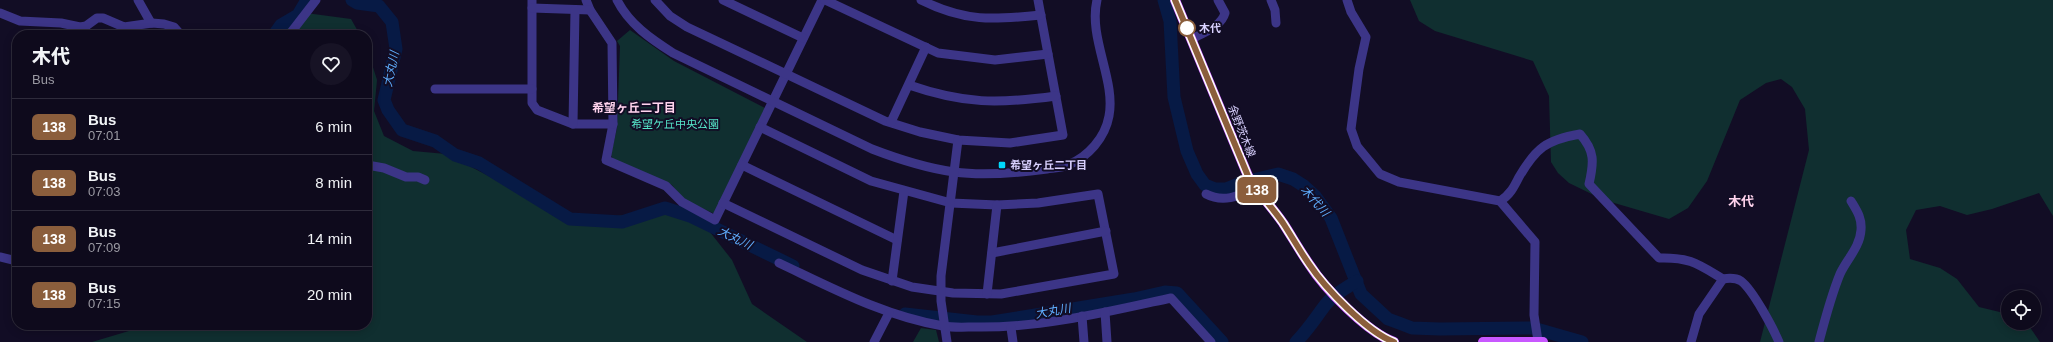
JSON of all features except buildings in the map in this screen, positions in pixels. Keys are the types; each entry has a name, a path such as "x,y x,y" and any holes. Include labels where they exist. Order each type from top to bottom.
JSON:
{"main road":[{"name":"余野茨木線","path":"1175,0 1248,176 1255,188 1282,222 1310,266 1336,295 1380,340 1394,342"},
{"path":"1482,342 1541,342"}],"street":[{"path":"138,0 151,23"},
{"path":"294,30 316,0"},
{"path":"586,0 590,10 612,43 613,124 606,160 666,186 682,202 715,220 822,0"},
{"path":"617,0 636,26 653,40 673,53 872,149 895,158 954,172 991,173 1026,172 1067,166 1081,159 1096,146 1106,129 1110,116 1110,100 1095,17 1097,0"},
{"path":"655,0 670,16 687,27 891,122 920,132 958,140 1010,144 1063,135 1038,0"},
{"path":"723,0 803,38"},
{"path":"825,0 938,53 995,60 1048,54"},
{"path":"921,0 940,10 961,16 990,19 1041,15"},
{"path":"1192,39 1218,24 1223,19 1224,12 1218,0"},
{"path":"1270,0 1276,10 1276,23"},
{"path":"1347,0 1351,12 1366,37 1359,69 1351,129 1357,146 1380,174 1400,182 1500,201 1536,242 1534,315 1541,342"},
{"path":"590,10 574,10 532,4 532,103 537,110 573,124 613,124"},
{"path":"573,124 574,10"},
{"path":"0,13 20,21 61,23 80,27 86,26 97,18 103,18 124,27 151,23 174,27 177,30"},
{"path":"891,122 926,47"},
{"path":"909,85 936,94 965,100 1020,101 1056,96"},
{"path":"435,89 532,89"},
{"path":"723,203 862,270 912,287 940,291 1001,294 1114,274 1098,194 1038,203 997,206 951,203 871,181 760,127"},
{"path":"1500,201 1509,196 1526,166 1540,148 1562,137 1580,134 1589,144 1594,164 1589,184 1635,235 1659,258 1675,257 1692,260 1723,279"},
{"path":"947,342 940,291 958,140"},
{"path":"742,165 897,240"},
{"path":"372,166 384,168 406,177 418,177 426,180"},
{"path":"1206,194 1219,199 1237,196 1255,188"},
{"path":"892,280 904,191"},
{"path":"1819,342 1833,293 1841,272 1855,250 1861,232 1861,222 1858,212 1850,202"},
{"path":"987,294 997,206"},
{"path":"992,253 1106,231"},
{"path":"0,257 12,260"},
{"path":"779,263 844,294 890,313 944,322 1011,328 1105,312 1171,298 1212,342"},
{"path":"1691,342 1699,314 1723,279 1730,277 1742,281 1760,306 1779,342"},
{"path":"1105,312 1107,342"},
{"path":"874,342 890,313"},
{"path":"1082,316 1084,342"},
{"path":"1011,328 1014,342"}],"green space":[{"path":"1410,0 2053,0 2053,216 2039,193 1992,209 1967,215 1940,206 1916,210 1906,230 1910,259 1940,268 1957,279 1979,307 2001,312 2001,330 2032,330 2040,342 1760,342 1809,150 1805,109 1792,87 1781,79 1766,83 1740,100 1707,181 1688,208 1669,219 1604,200 1569,183 1558,173 1551,162 1549,96 1533,61 1435,31 1419,21"},
{"path":"306,13 351,19 357,30 275,30"},
{"name":"希望ケ丘中央公園","path":"630,30 674,61 765,108 715,214 684,200 672,185 613,159 611,155 617,128 620,46 617,41"},
{"path":"372,64 377,80 374,111 384,136 413,151 446,154 518,191 563,211 597,218 691,208 732,260 752,304 807,342 92,342 132,330 372,330"},
{"path":"921,328 936,330 939,342 913,342"}],"waterway":[{"name":"大丸川","path":"278,30 281,25 298,15 307,0"},
{"name":"大丸川","path":"352,0 357,3 379,6 392,22 396,49 384,100 388,110 402,130 435,141 455,155 479,163 570,219 622,222 665,208 690,216 793,266"},
{"name":"木代川","path":"1164,0 1170,21 1174,97 1187,151 1197,174 1205,185 1215,189 1226,189 1241,183 1278,174 1293,179 1304,186 1315,196 1331,218 1361,294 1388,319 1412,328 1533,328 1582,342"},
{"name":"大丸川","path":"1296,342 1329,300 1340,291 1357,281"},
{"name":"大丸川","path":"905,314 977,322 992,322 1134,299 1165,292 1177,293 1222,342"}],"bus line":[{"name":"138","path":"1175,0 1248,176 1256,189 1282,222 1310,266 1334,293 1369,329 1394,342"}],"place":[{"name":"木代","path":"1187,28"},
{"name":"希望ヶ丘二丁目","path":"1002,165"}],"district":[{"name":"希望ヶ丘二丁目","path":"634,108"},
{"name":"木代","path":"1741,201"}]}
